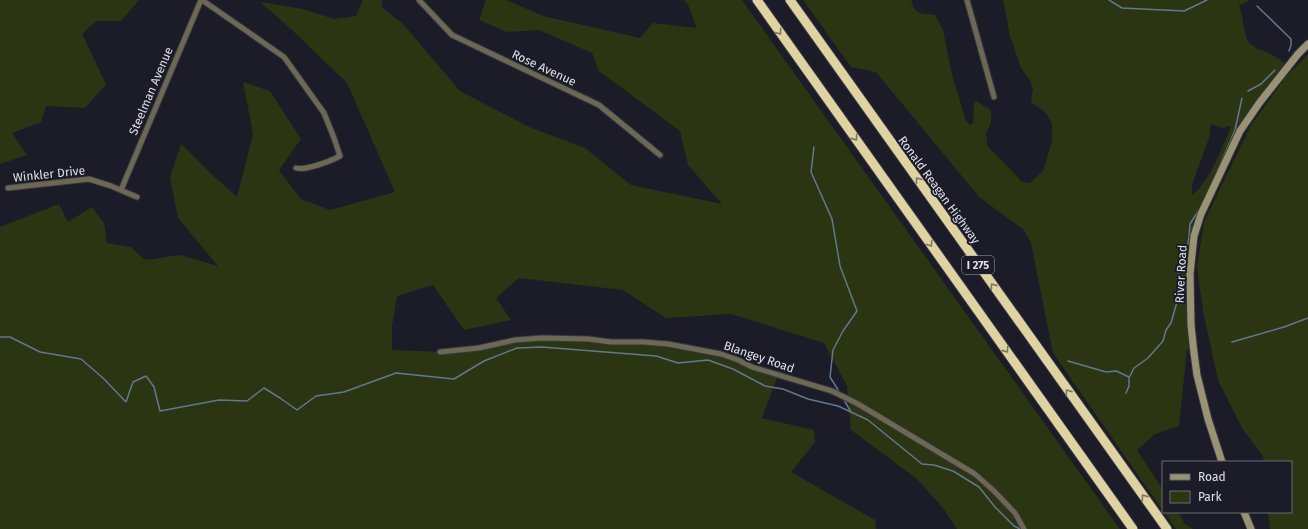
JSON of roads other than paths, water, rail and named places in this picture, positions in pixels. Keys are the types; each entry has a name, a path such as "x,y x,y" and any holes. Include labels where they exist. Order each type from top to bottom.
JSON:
{"highway":[{"name":"I 275","path":"757,0 1133,529"},
{"name":"Ronald Reagan Highway","path":"790,0 1167,529"}],"street":[{"path":"201,0 284,57 324,113 340,156 307,168 296,168"},
{"name":"Steelman Avenue","path":"121,190 201,0"},
{"name":"Rose Avenue","path":"419,0 452,34 599,105 660,155"},
{"path":"967,0 994,97"},
{"name":"River Road","path":"1222,461 1208,419 1197,375 1194,353 1191,325 1190,274 1194,236 1202,214 1240,131 1260,102 1295,57 1308,44"},
{"name":"Winkler Drive","path":"8,188 88,179 137,197"},
{"name":"Blangey Road","path":"440,352 479,348 515,340 542,338 668,344 721,354 752,367 832,391 858,404 974,474 994,491 1015,513 1024,529"},
{"path":"1244,513 1251,529"}],"waterway":[{"path":"1109,0 1122,8 1184,11 1207,0"},
{"path":"1257,6 1291,39 1289,51"},
{"path":"1248,91 1261,84 1275,70"},
{"path":"1216,174 1235,130 1242,98"},
{"path":"814,147 811,172 832,219 840,266 857,311 843,331 833,350 830,377 840,393"},
{"path":"1126,393 1129,386 1129,378 1134,368 1148,358 1163,341 1166,330 1171,323 1179,295 1178,274 1187,249 1190,224 1200,208"},
{"path":"1232,342 1284,327 1308,318"},
{"path":"0,337 10,337 40,352 81,359 103,378 126,402 133,382 146,376 154,387 160,411 219,400 247,401 264,388 297,410 316,396 344,392 396,373 454,379 484,361 517,348 542,347 656,356 678,363 708,360 733,369 765,386 783,389 808,399 838,406 868,420 922,464 934,465 953,471 979,487 995,507 1014,526 1020,529"},
{"path":"1068,361 1106,372 1116,371 1129,377"},
{"path":"844,400 851,412"}]}
